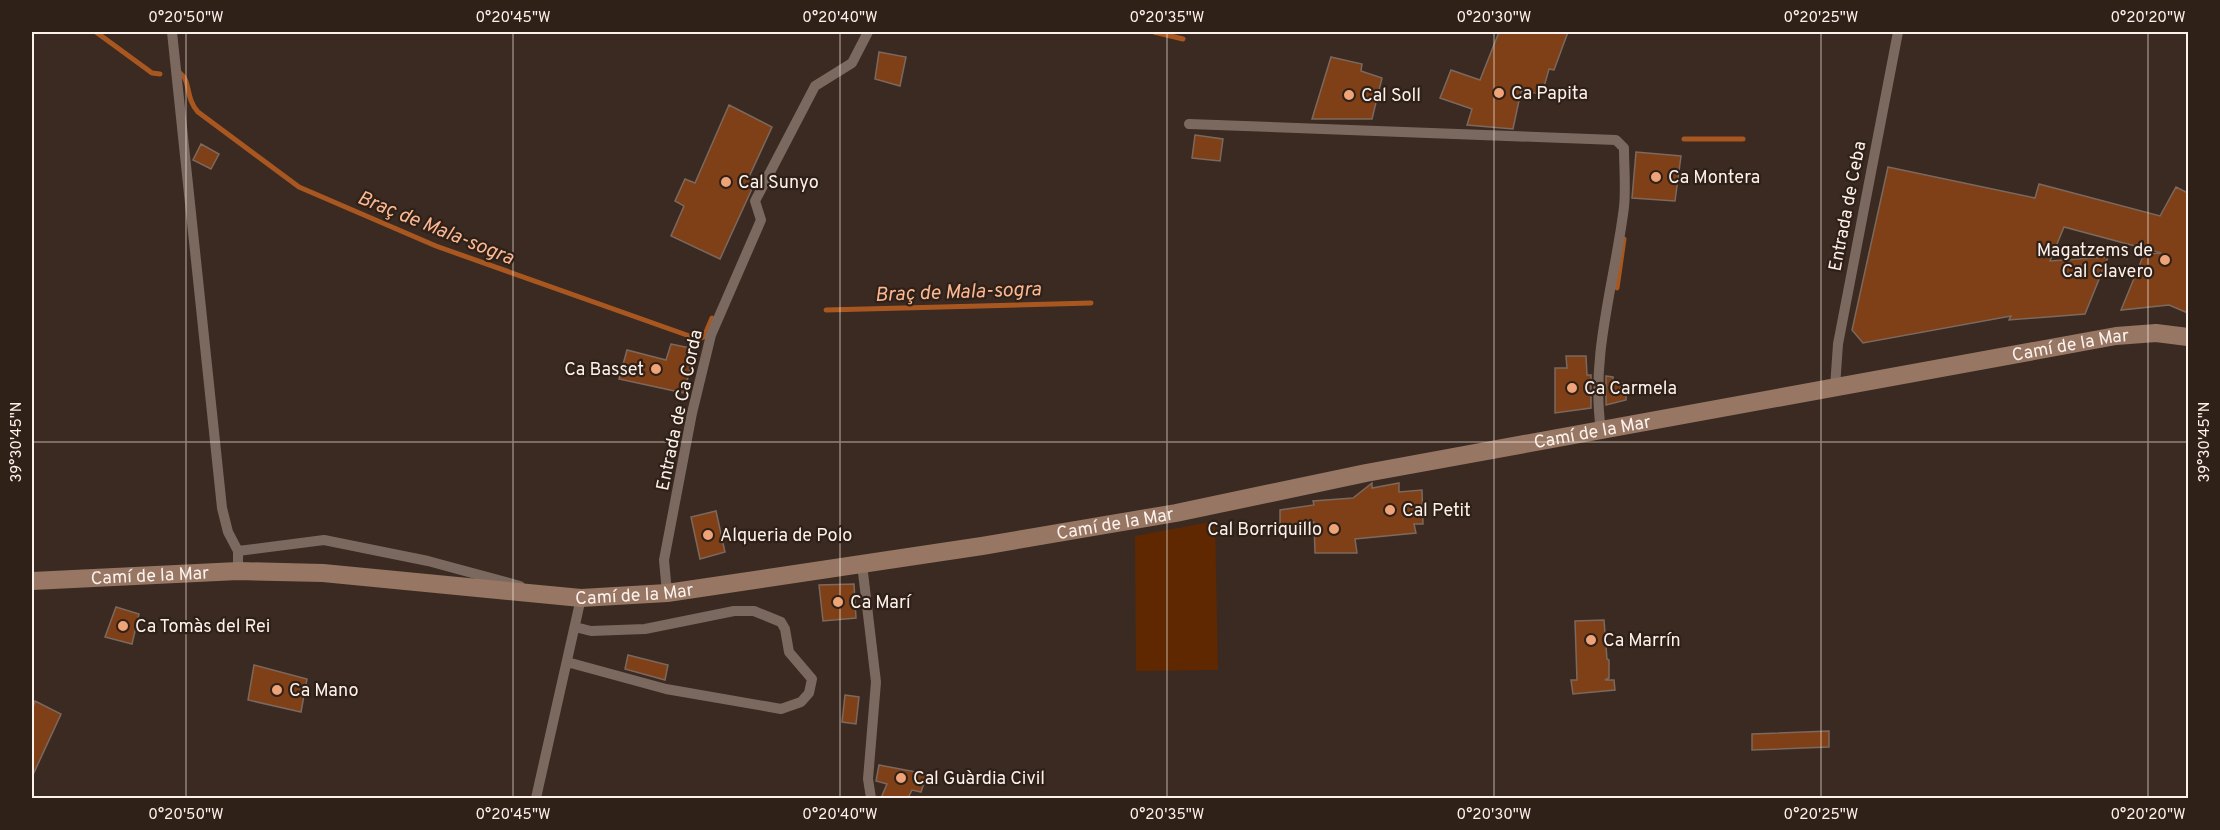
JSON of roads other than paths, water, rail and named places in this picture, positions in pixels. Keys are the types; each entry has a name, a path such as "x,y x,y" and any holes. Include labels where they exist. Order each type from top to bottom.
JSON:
{"main road":[{"name":"Camí de la Mar","path":"32,581 238,571 323,573 581,598 667,593 1176,513 1366,473 2116,336 2156,333 2188,337"}],"lane":[{"path":"172,32 222,508 228,531 238,551 238,571"},
{"name":"Entrada de Ca Corda","path":"667,593 664,560 692,413 720,309 761,220 755,201 815,86 852,63 868,32"},
{"name":"Entrada de Ceba","path":"1835,387 1838,344 1898,32"},
{"path":"1189,124 1616,140 1624,148 1624,205 1598,374 1598,409 1601,430"},
{"path":"238,551 324,540 428,561 548,595"},
{"path":"862,564 876,682 868,779 871,798"},
{"path":"536,798 581,598"},
{"path":"567,662 666,689 781,709 801,702 809,693 812,679 789,652 785,629 781,622 754,610 734,611 645,629 591,631 575,627"}],"waterway":[{"name":"Braç de Mala-sogra","path":"96,32 152,73 160,74"},
{"path":"1154,32 1183,39"},
{"name":"Braç de Mala-sogra","path":"180,73 186,80 191,101 198,112 299,187 436,246 698,339 704,337 712,318"},
{"path":"1684,139 1743,139"},
{"name":"Braç de Mala-sogra","path":"1617,288 1624,239"},
{"name":"Braç de Mala-sogra","path":"826,310 1091,303"}],"place":[{"name":"Ca Papita","path":"1499,93"},
{"name":"Cal Soll","path":"1349,95"},
{"name":"Ca Montera","path":"1656,177"},
{"name":"Cal Sunyo","path":"726,182"},
{"name":"Magatzems de Cal Clavero","path":"2165,260"},
{"name":"Ca Basset","path":"656,369"},
{"name":"Ca Carmela","path":"1572,388"},
{"name":"Cal Petit","path":"1390,510"},
{"name":"Cal Borriquillo","path":"1334,529"},
{"name":"Alqueria de Polo","path":"708,535"},
{"name":"Ca Marí","path":"838,602"},
{"name":"Ca Tomàs del Rei","path":"123,626"},
{"name":"Ca Marrín","path":"1591,640"},
{"name":"Ca Mano","path":"277,690"},
{"name":"Cal Guàrdia Civil","path":"901,778"}]}
